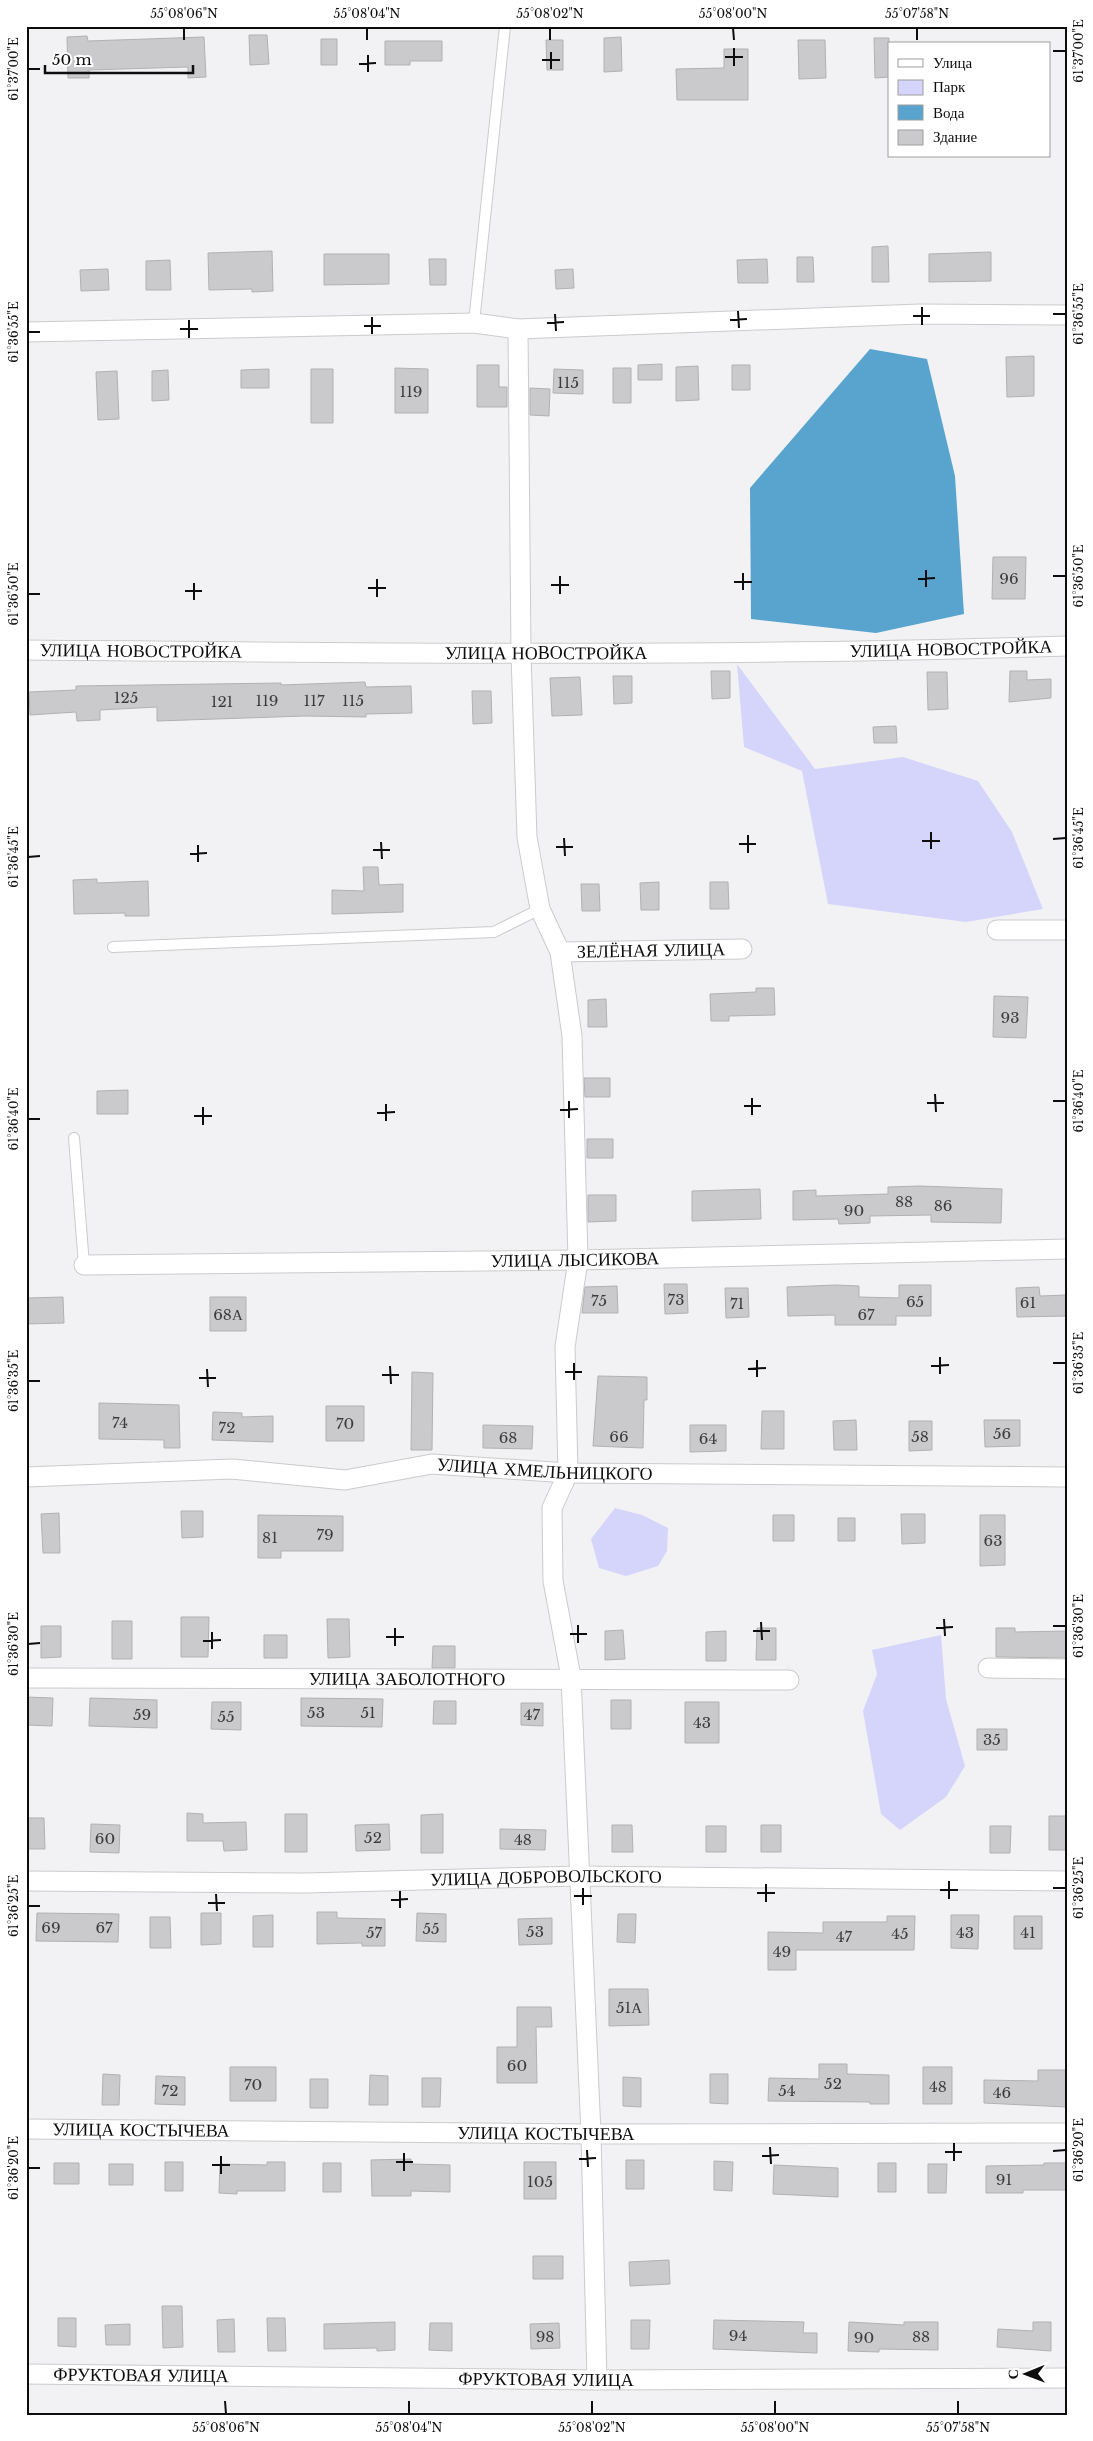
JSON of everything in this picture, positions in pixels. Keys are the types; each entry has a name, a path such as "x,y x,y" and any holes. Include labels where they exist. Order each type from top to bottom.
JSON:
{"street":[{"path":"26,332 474,323 518,329 910,315 1067,314"},
{"path":"518,329 521,654 527,837 540,909 560,952 572,1036 578,1260 565,1347 568,1473 552,1508 553,1580 572,1678 591,2134 597,2380"},
{"name":"УЛИЦА НОВОСТРОЙКА","path":"26,650 521,654 948,650 1067,646"},
{"path":"997,930 1067,930"},
{"name":"ЗЕЛЁНАЯ УЛИЦА","path":"560,952 742,949"},
{"name":"УЛИЦА ЛЫСИКОВА","path":"84,1266 578,1260 1067,1249"},
{"name":"УЛИЦА ХМЕЛЬНИЦКОГО","path":"26,1476 232,1469 345,1480 432,1464 568,1473 1067,1477"},
{"path":"988,1668 1067,1670"},
{"name":"УЛИЦА ЗАБОЛОТНОГО","path":"26,1678 790,1680"},
{"name":"УЛИЦА ДОБРОВОЛЬСКОГО","path":"26,1881 306,1883 580,1876 1067,1881"},
{"name":"УЛИЦА КОСТЫЧЕВА","path":"26,2129 591,2134 1067,2134"},
{"name":"ФРУКТОВАЯ УЛИЦА","path":"26,2374 597,2380 1067,2378"}],"lane":[{"path":"474,323 505,26"},
{"path":"113,947 494,932 540,909"},
{"path":"74,1138 84,1266"}],"green space":[{"path":"737,664 815,769 903,757 978,781 1012,832 1043,909 966,922 828,904 802,771 744,747"},
{"path":"615,1508 642,1515 668,1528 667,1551 658,1566 626,1576 599,1568 591,1539"},
{"path":"941,1635 946,1699 965,1766 946,1797 900,1830 881,1814 863,1711 877,1674 872,1650"}],"water":[{"path":"870,349 927,359 955,476 964,614 876,633 751,619 750,488"}],"building":[{"path":"249,35 267,35 269,64 250,65"},
{"path":"87,36 88,41 204,37 206,77 188,78 188,67 89,70 89,78 68,78 67,37"},
{"path":"621,37 622,71 604,72 604,38"},
{"path":"874,38 889,38 888,77 875,78"},
{"path":"321,39 337,39 337,65 321,65"},
{"path":"546,40 563,40 563,70 547,70"},
{"path":"798,40 825,40 826,78 799,79"},
{"path":"385,41 442,41 442,61 410,61 410,65 385,65"},
{"path":"724,49 748,49 748,100 677,100 676,69 724,68"},
{"path":"888,246 889,282 872,282 872,247"},
{"path":"272,251 273,291 252,292 252,289 209,290 208,253"},
{"path":"991,252 991,281 929,282 929,254"},
{"path":"324,254 389,254 389,284 324,285"},
{"path":"797,257 813,257 814,282 797,282"},
{"path":"429,259 446,259 446,285 430,285"},
{"path":"767,259 768,283 738,283 737,260"},
{"path":"170,260 171,290 146,290 146,261"},
{"path":"108,269 109,290 81,291 80,270"},
{"path":"573,269 574,288 556,289 555,270"},
{"path":"1034,356 1034,396 1007,397 1006,357"},
{"path":"662,364 662,380 638,380 638,365"},
{"path":"477,365 499,365 499,387 507,387 507,407 477,407"},
{"path":"732,365 750,365 750,390 732,390"},
{"path":"698,366 699,400 676,401 676,367"},
{"path":"395,368 428,369 428,413 395,413"},
{"path":"613,368 631,368 631,403 613,403"},
{"path":"269,369 269,388 241,388 241,370"},
{"path":"311,369 333,369 333,423 311,423"},
{"path":"554,369 583,370 583,394 553,393"},
{"path":"168,370 169,400 152,401 152,371"},
{"path":"117,371 119,419 98,420 96,372"},
{"path":"530,388 550,389 549,416 530,415"},
{"path":"993,557 1026,557 1025,599 992,599"},
{"path":"711,671 730,671 730,698 712,699"},
{"path":"1010,671 1027,671 1027,680 1051,679 1051,698 1009,702"},
{"path":"927,672 947,672 948,709 928,710"},
{"path":"613,676 632,676 632,703 614,704"},
{"path":"580,677 582,715 552,716 550,678"},
{"path":"365,682 366,687 411,686 412,713 366,714 366,717 305,716 157,721 157,707 100,710 100,720 77,721 76,712 30,715 29,692 76,690 76,686 281,683 281,685"},
{"path":"472,691 491,691 492,723 473,724"},
{"path":"896,726 897,743 874,743 873,727"},
{"path":"363,867 378,867 379,885 403,884 403,912 332,914 332,890 364,891"},
{"path":"97,879 97,883 148,881 149,916 125,916 125,913 74,914 73,880"},
{"path":"659,882 659,910 641,910 640,883"},
{"path":"710,882 728,882 729,909 710,909"},
{"path":"581,884 599,884 600,911 582,911"},
{"path":"756,988 774,988 775,1015 729,1016 729,1021 711,1021 710,994 756,992"},
{"path":"994,996 1028,997 1026,1038 993,1037"},
{"path":"606,999 607,1027 588,1027 588,1000"},
{"path":"584,1078 610,1078 610,1097 585,1097"},
{"path":"128,1090 128,1114 97,1114 97,1091"},
{"path":"587,1139 613,1139 613,1158 587,1158"},
{"path":"920,1186 1002,1189 1001,1223 931,1222 931,1215 870,1216 870,1223 839,1224 838,1219 793,1220 793,1191 816,1190 816,1196 888,1194 888,1187"},
{"path":"760,1189 761,1219 692,1221 692,1191"},
{"path":"588,1195 616,1195 616,1221 588,1222"},
{"path":"664,1284 687,1284 688,1313 665,1314"},
{"path":"899,1285 931,1285 931,1316 896,1316 896,1325 835,1325 835,1315 788,1316 787,1287 859,1286 859,1297 899,1298"},
{"path":"617,1286 618,1313 582,1313 585,1287"},
{"path":"1039,1287 1040,1296 1067,1295 1067,1316 1017,1317 1016,1288"},
{"path":"725,1288 748,1288 749,1317 726,1318"},
{"path":"63,1297 64,1323 26,1324 26,1298"},
{"path":"210,1297 246,1297 246,1331 210,1331"},
{"path":"412,1372 433,1373 432,1450 411,1450"},
{"path":"598,1376 647,1377 647,1400 644,1400 643,1448 593,1446"},
{"path":"99,1403 179,1405 180,1448 164,1448 164,1440 99,1439"},
{"path":"326,1406 364,1406 364,1441 326,1441"},
{"path":"762,1411 784,1411 784,1449 761,1449"},
{"path":"213,1412 242,1413 242,1417 273,1416 273,1442 212,1440"},
{"path":"856,1420 857,1450 834,1450 833,1421"},
{"path":"984,1420 1020,1420 1020,1446 985,1447"},
{"path":"909,1421 932,1421 932,1450 909,1451"},
{"path":"483,1425 533,1426 532,1449 483,1448"},
{"path":"690,1425 726,1425 726,1451 690,1452"},
{"path":"181,1511 203,1511 203,1537 182,1538"},
{"path":"59,1513 60,1553 43,1553 41,1514"},
{"path":"901,1514 925,1514 925,1543 902,1544"},
{"path":"258,1515 343,1516 343,1551 281,1551 281,1558 258,1558"},
{"path":"773,1515 794,1515 794,1541 773,1541"},
{"path":"980,1515 1005,1515 1005,1565 980,1566"},
{"path":"838,1518 855,1518 855,1541 838,1541"},
{"path":"181,1617 209,1617 208,1657 181,1657"},
{"path":"327,1619 349,1619 350,1657 328,1658"},
{"path":"112,1621 132,1621 132,1659 112,1659"},
{"path":"41,1626 61,1626 61,1657 41,1658"},
{"path":"757,1628 776,1628 776,1660 756,1660"},
{"path":"996,1628 1015,1628 1015,1632 1067,1631 1067,1658 996,1657"},
{"path":"623,1630 625,1659 605,1660 605,1631"},
{"path":"726,1631 726,1661 706,1661 706,1632"},
{"path":"264,1635 287,1635 287,1658 264,1658"},
{"path":"433,1646 455,1646 455,1668 432,1668"},
{"path":"26,1697 53,1698 52,1726 26,1725"},
{"path":"90,1698 157,1700 157,1728 89,1726"},
{"path":"301,1698 383,1699 382,1727 301,1726"},
{"path":"611,1700 631,1700 631,1729 611,1729"},
{"path":"434,1701 456,1701 456,1724 433,1724"},
{"path":"212,1702 241,1702 241,1730 211,1729"},
{"path":"685,1702 719,1702 719,1743 685,1743"},
{"path":"521,1703 543,1703 543,1726 521,1725"},
{"path":"977,1729 1007,1729 1007,1750 977,1750"},
{"path":"187,1813 203,1814 203,1823 246,1822 247,1850 224,1851 223,1841 187,1841"},
{"path":"285,1814 307,1814 307,1852 285,1852"},
{"path":"443,1814 443,1853 421,1853 421,1815"},
{"path":"1049,1816 1067,1816 1067,1850 1049,1850"},
{"path":"26,1818 44,1818 45,1849 26,1849"},
{"path":"91,1824 120,1825 119,1853 90,1852"},
{"path":"389,1824 390,1850 356,1851 355,1825"},
{"path":"612,1825 632,1825 633,1852 612,1852"},
{"path":"761,1825 781,1825 781,1852 761,1852"},
{"path":"706,1826 726,1826 726,1852 706,1852"},
{"path":"990,1826 1011,1826 1010,1853 990,1853"},
{"path":"500,1829 546,1830 545,1850 500,1849"},
{"path":"317,1912 337,1912 337,1918 385,1919 385,1946 362,1946 362,1943 317,1944"},
{"path":"37,1913 119,1914 118,1942 36,1941"},
{"path":"201,1913 221,1913 221,1944 201,1945"},
{"path":"417,1913 446,1914 446,1942 416,1941"},
{"path":"618,1914 636,1914 635,1943 617,1942"},
{"path":"273,1915 273,1947 253,1947 253,1916"},
{"path":"951,1915 979,1915 978,1949 951,1948"},
{"path":"887,1916 915,1916 914,1950 796,1950 796,1970 768,1970 768,1932 823,1933 823,1922 887,1922"},
{"path":"1014,1916 1042,1916 1042,1949 1014,1949"},
{"path":"150,1917 170,1917 171,1948 150,1948"},
{"path":"552,1918 552,1944 519,1945 518,1919"},
{"path":"609,1989 648,1989 649,2025 609,2026"},
{"path":"517,2007 551,2007 552,2027 536,2027 537,2083 497,2083 497,2047 517,2047"},
{"path":"819,2064 847,2064 847,2074 889,2075 889,2104 870,2104 870,2102 768,2101 769,2078 819,2079"},
{"path":"230,2067 276,2067 276,2101 230,2101"},
{"path":"923,2067 952,2067 952,2104 923,2104"},
{"path":"1038,2070 1066,2070 1066,2107 984,2103 984,2080 1038,2081"},
{"path":"103,2074 120,2075 119,2105 102,2105"},
{"path":"710,2074 728,2074 728,2104 710,2103"},
{"path":"370,2075 388,2076 388,2105 369,2105"},
{"path":"156,2076 185,2077 185,2105 155,2104"},
{"path":"623,2077 641,2078 641,2107 623,2106"},
{"path":"422,2078 441,2078 440,2107 422,2107"},
{"path":"310,2079 328,2079 328,2108 310,2108"},
{"path":"411,2159 411,2164 450,2165 450,2192 411,2191 411,2196 372,2196 371,2160"},
{"path":"626,2160 644,2160 644,2189 626,2189"},
{"path":"714,2161 733,2162 732,2191 714,2190"},
{"path":"165,2162 183,2162 183,2191 165,2191"},
{"path":"267,2162 285,2162 285,2191 237,2191 237,2194 219,2193 220,2164 267,2165"},
{"path":"524,2162 556,2162 556,2199 524,2199"},
{"path":"54,2163 79,2163 79,2184 54,2184"},
{"path":"323,2163 341,2163 341,2192 323,2192"},
{"path":"878,2163 896,2163 896,2192 878,2192"},
{"path":"1044,2163 1067,2163 1067,2190 1023,2190 1023,2193 986,2193 986,2166 1044,2165"},
{"path":"109,2164 133,2164 133,2185 109,2185"},
{"path":"928,2164 947,2164 946,2193 928,2193"},
{"path":"774,2165 838,2168 838,2197 773,2194"},
{"path":"533,2256 563,2256 563,2279 533,2279"},
{"path":"669,2260 670,2284 630,2286 629,2262"},
{"path":"162,2306 182,2306 183,2347 163,2348"},
{"path":"58,2318 76,2318 76,2347 58,2346"},
{"path":"267,2318 285,2318 286,2351 268,2351"},
{"path":"234,2319 235,2352 218,2352 217,2320"},
{"path":"631,2320 650,2320 649,2349 631,2349"},
{"path":"714,2320 804,2322 803,2333 817,2333 817,2353 713,2349"},
{"path":"395,2322 395,2350 377,2351 377,2348 324,2349 324,2324"},
{"path":"849,2322 904,2325 904,2322 938,2322 938,2350 879,2349 879,2352 848,2351"},
{"path":"1033,2322 1051,2322 1051,2351 997,2347 998,2329 1033,2331"},
{"path":"430,2323 452,2323 452,2351 429,2350"},
{"path":"559,2323 560,2348 531,2349 530,2324"},
{"path":"130,2324 130,2345 106,2345 105,2325"}]}
